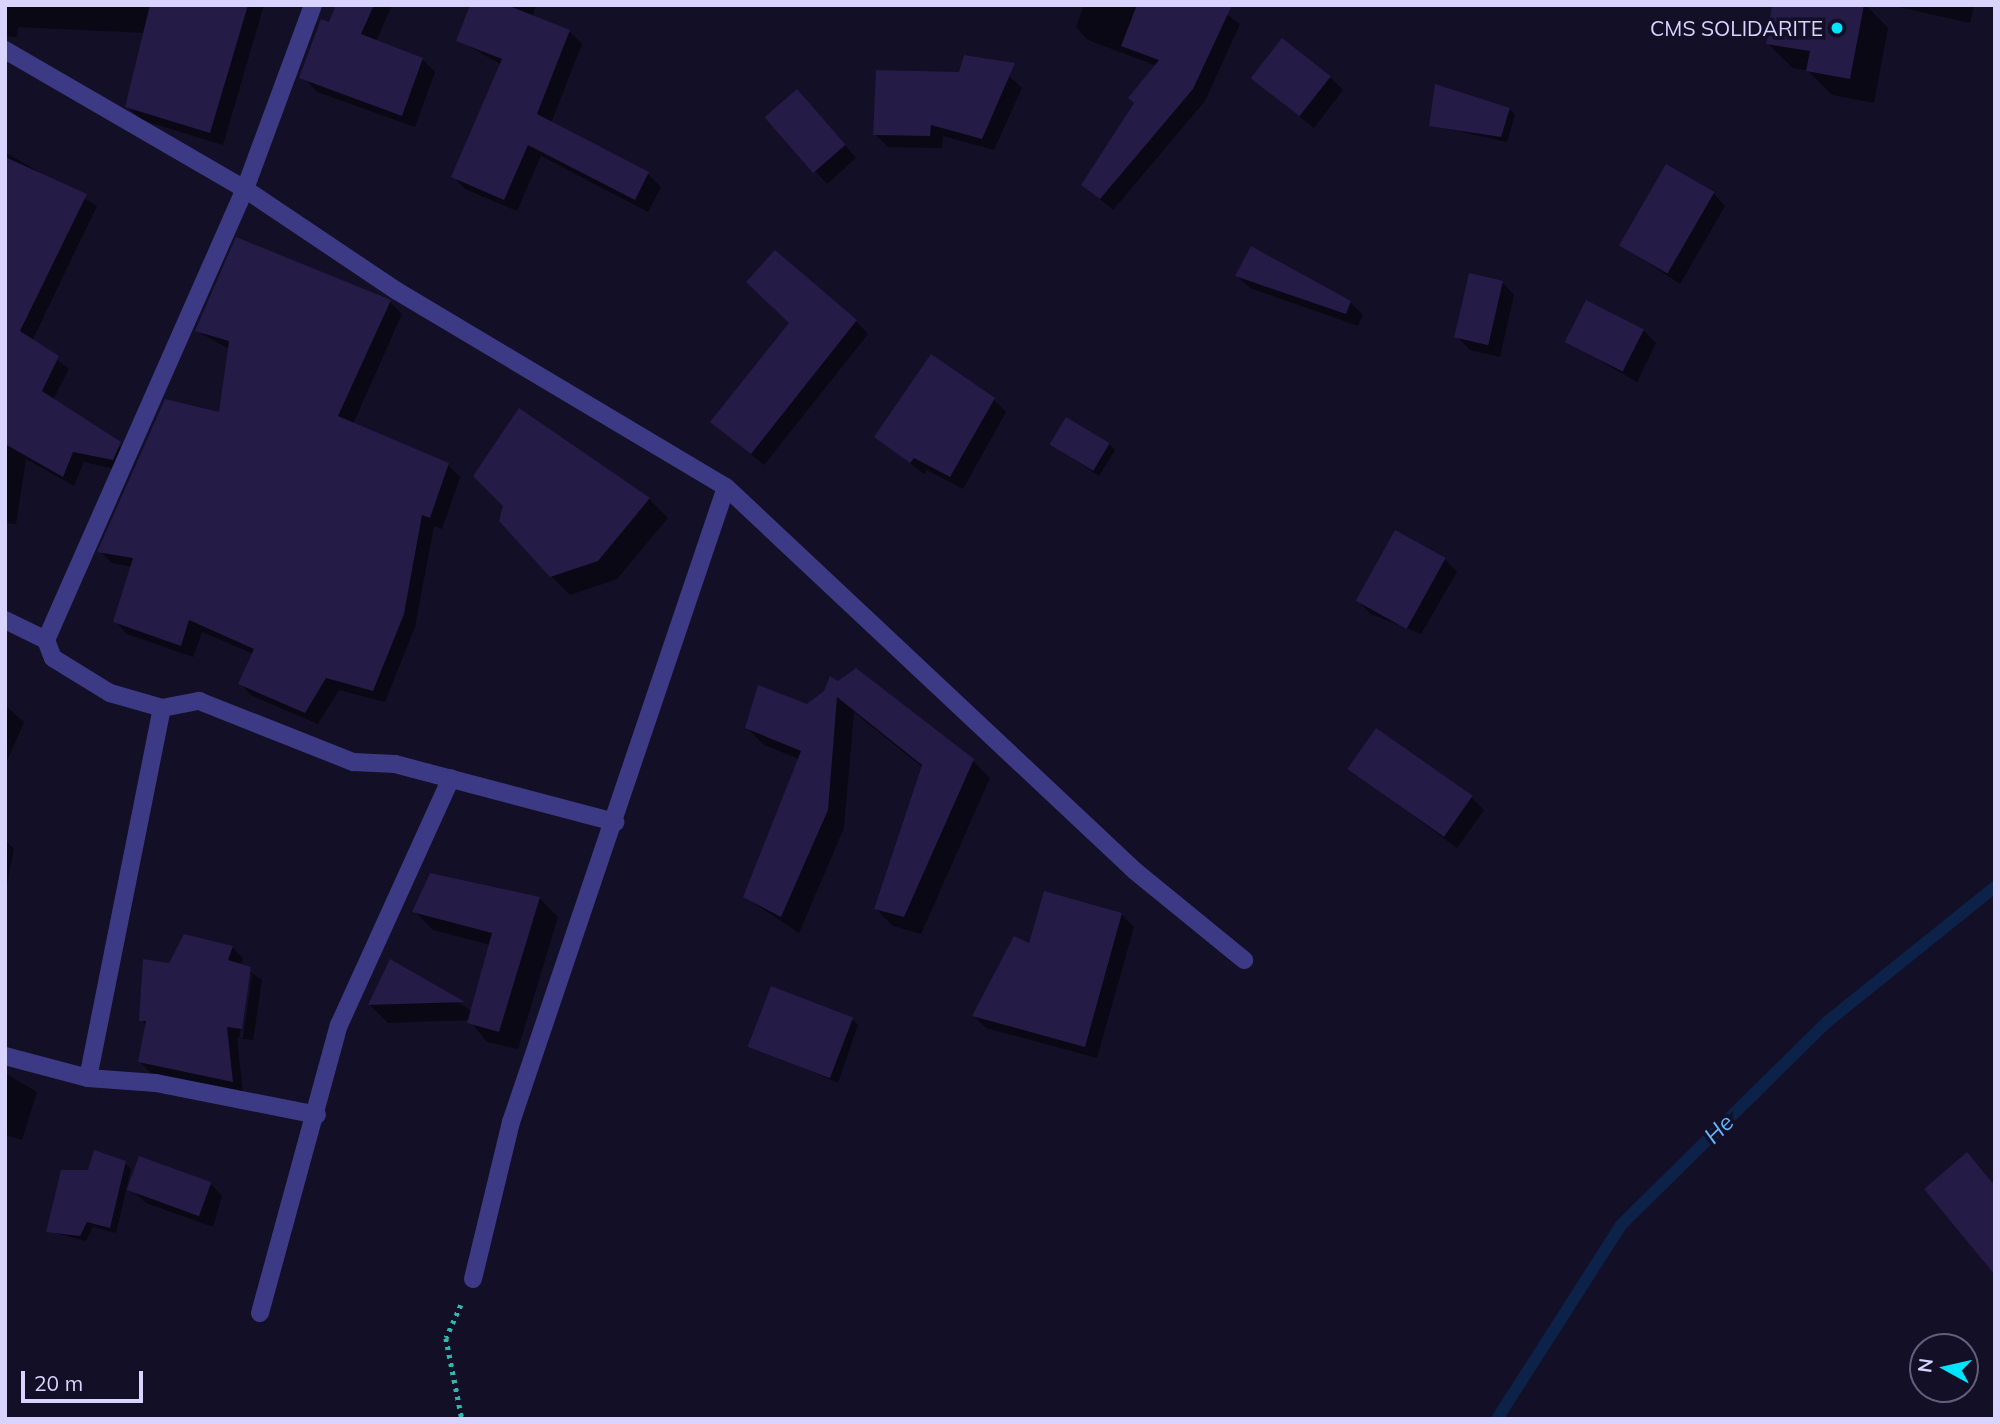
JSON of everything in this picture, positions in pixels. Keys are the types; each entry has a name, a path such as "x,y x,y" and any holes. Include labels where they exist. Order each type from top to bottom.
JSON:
{"street":[{"path":"46,640 245,189 313,5"},
{"path":"5,50 245,189 397,292 726,487 1135,871 1244,960"},
{"path":"474,1279 511,1122 615,822 639,730 726,487"},
{"path":"5,620 46,640 53,657 110,694 162,708 199,701 353,762 396,764 615,822"},
{"path":"89,1078 162,708"},
{"path":"260,1314 317,1115 339,1025 451,778"},
{"path":"5,1056 89,1078 156,1083 317,1115"}],"path":[{"path":"461,1419 446,1338 474,1279"}],"building":[{"path":"150,5 248,5 210,133 125,107"},
{"path":"336,5 374,5 361,34 423,58 402,116 299,78 321,19 329,22"},
{"path":"470,5 507,5 570,30 537,114 649,172 635,200 528,145 504,200 451,177 502,59 456,41"},
{"path":"1137,5 1232,5 1193,89 1100,199 1081,185 1134,103 1128,98 1159,60 1121,46"},
{"name":"CMS SOLIDARITE","path":"1772,5 1864,5 1850,79 1806,71 1810,51 1766,44"},
{"path":"1282,38 1331,76 1299,116 1251,78"},
{"path":"964,55 1015,63 982,139 931,125 930,136 873,135 876,70 959,72"},
{"path":"1435,84 1510,108 1501,137 1429,126"},
{"path":"797,89 846,145 813,173 765,117"},
{"path":"5,157 87,194 20,331 59,356 42,391 121,442 113,460 73,452 63,477 5,444"},
{"path":"1666,164 1714,192 1667,273 1619,245"},
{"path":"236,237 391,300 338,416 449,463 430,518 422,515 404,614 373,691 326,678 305,713 238,684 254,649 189,620 181,646 113,622 133,558 97,552 165,399 219,412 229,341 195,331"},
{"path":"1251,246 1351,301 1346,314 1235,276"},
{"path":"775,250 857,320 751,454 710,422 789,323 746,282"},
{"path":"1469,273 1503,281 1488,345 1454,337"},
{"path":"1586,300 1644,330 1623,371 1565,342"},
{"path":"931,354 995,398 950,477 914,458 910,463 874,437"},
{"path":"519,408 650,498 598,561 550,577 499,521 503,506 473,476"},
{"path":"1066,417 1110,443 1093,471 1050,444"},
{"path":"1395,530 1446,558 1406,629 1356,601"},
{"path":"856,668 974,759 904,917 874,909 922,765 837,697 828,810 781,917 743,897 801,751 745,728 758,685 807,704 824,691 830,676 838,681"},
{"path":"1376,728 1473,796 1444,837 1347,769"},
{"path":"430,873 540,897 499,1032 467,1023 492,933 412,912"},
{"path":"1044,891 1122,913 1085,1047 972,1016 1014,936 1029,943"},
{"path":"184,934 233,946 228,960 251,967 242,1029 227,1027 233,1082 138,1062 146,1021 139,1021 143,959 169,963"},
{"path":"390,959 465,1002 368,1005"},
{"path":"771,986 853,1018 830,1078 748,1047"},
{"path":"94,1150 126,1161 110,1228 87,1222 80,1236 46,1232 61,1170 88,1170"},
{"path":"1967,1152 1995,1186 1995,1275 1924,1189"},
{"path":"139,1156 211,1182 199,1216 127,1190"}],"waterway":[{"name":"He","path":"1497,1419 1621,1225 1827,1022 1995,887"}],"place":[{"name":"CMS SOLIDARITE","path":"1837,28"}]}
